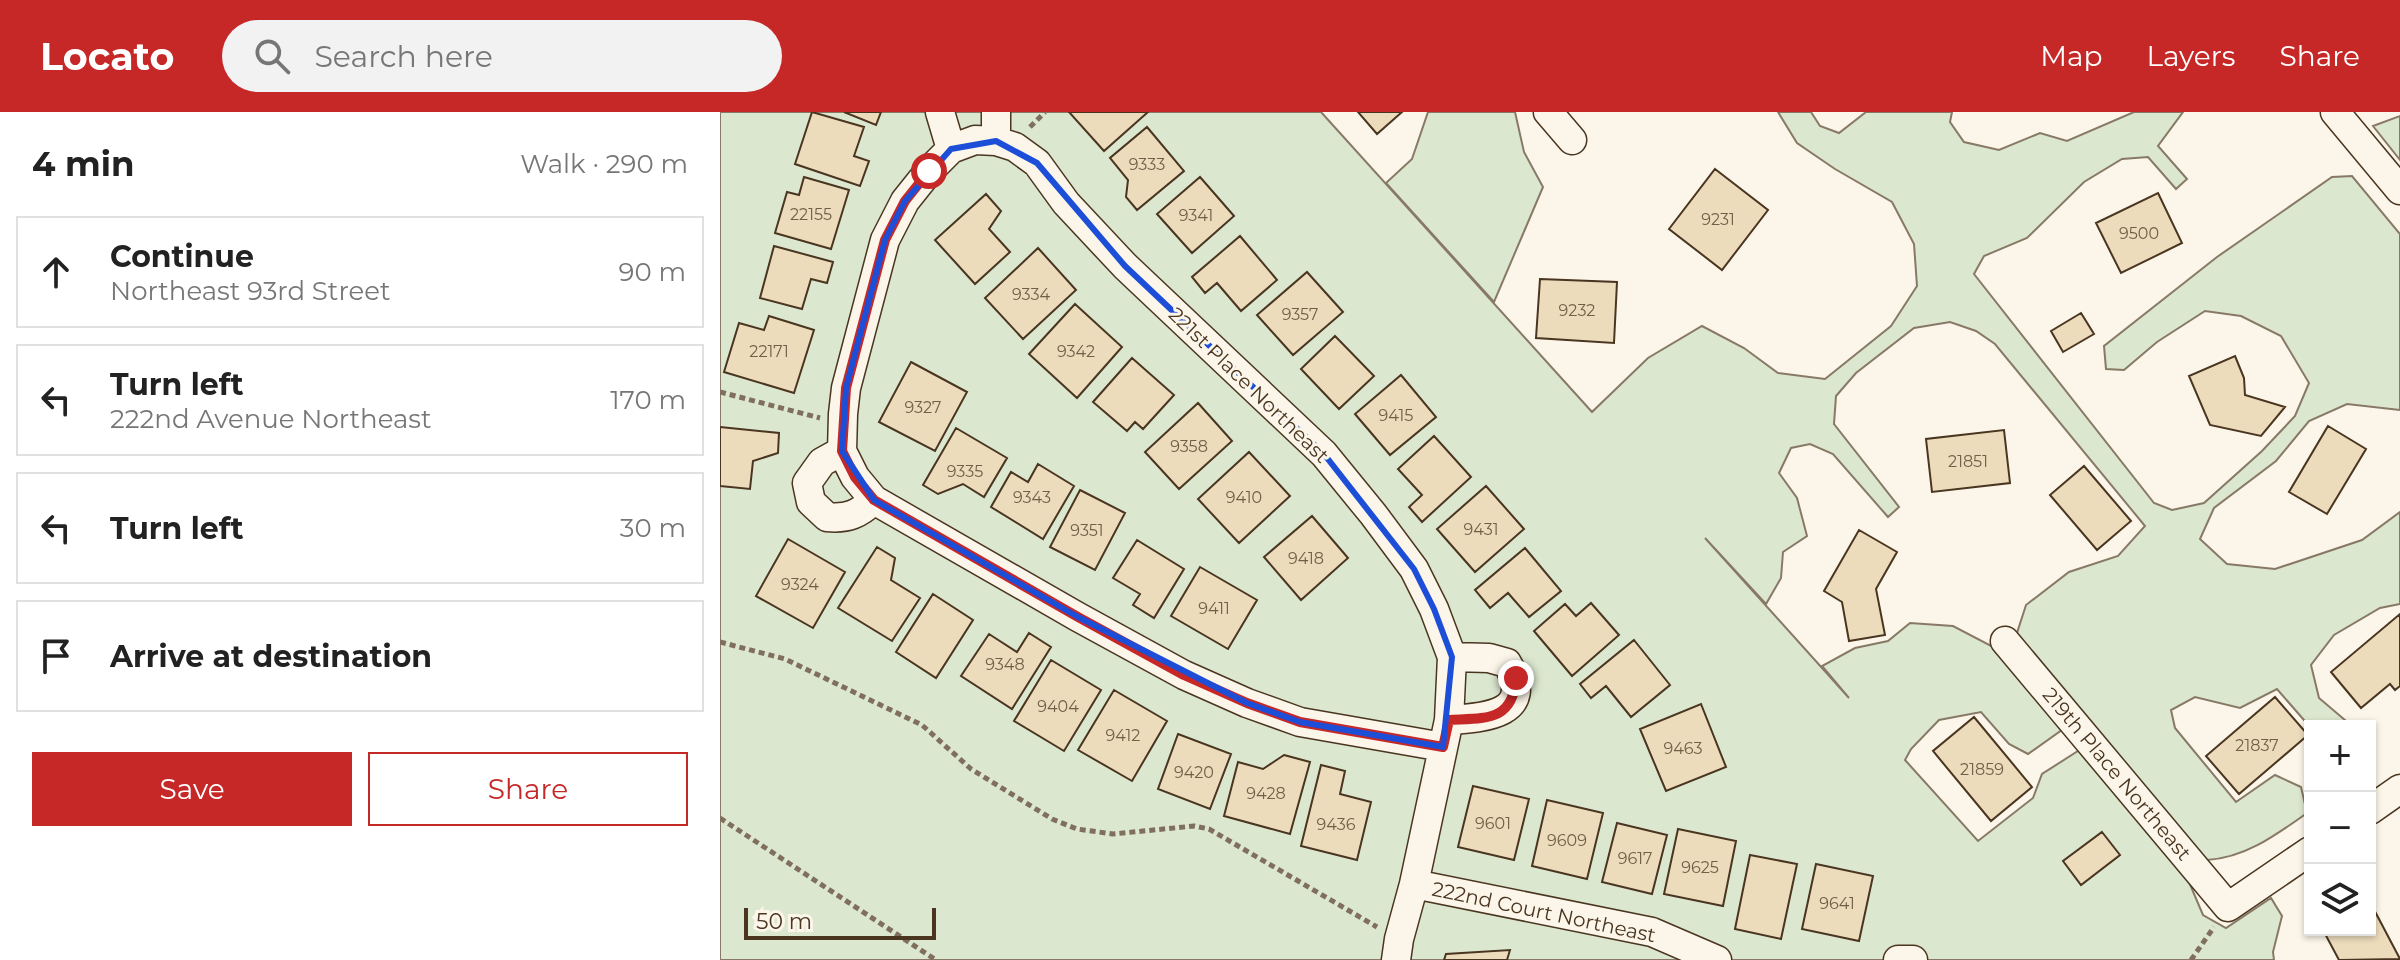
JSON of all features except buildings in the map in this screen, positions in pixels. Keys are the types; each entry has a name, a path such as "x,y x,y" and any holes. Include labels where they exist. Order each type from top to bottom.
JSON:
{"street":[{"path":"940,112 974,144"},
{"path":"996,112 974,144 929,171 905,201 885,240 846,388 843,438 855,477 874,500 1184,675 1300,722 1446,734 1503,711 1515,697 1516,678 1507,663 1489,658 1452,657"},
{"path":"1548,112 1572,140"},
{"path":"2335,112 2400,190"},
{"name":"221st Place Northeast","path":"974,144 1015,147 1037,163 1066,203 1125,266 1324,454 1414,569 1434,609 1452,657 1451,689 1446,734 1396,960"},
{"path":"843,438 807,483 811,502 827,517 841,518 861,513 874,500"},
{"name":"219th Place Northeast","path":"2005,641 2228,907"},
{"path":"2376,807 2398,795"},
{"path":"2228,907 2304,855"},
{"name":"222nd Court Northeast","path":"1414,884 1652,932 1717,960"},
{"path":"1898,960 1913,960"}],"path":[{"path":"720,392 843,438"},
{"path":"720,642 785,659 922,725 971,769 1064,824 1094,834 1194,826 1209,829 1373,924"},
{"path":"720,818 936,960"},
{"path":"2191,960 2228,907"}],"highlighted area":[{"path":"996,141 1037,163 1125,266 1324,454 1414,569 1434,609 1452,657 1443,747 1300,722 1247,703 1078,617 874,500 842,451 846,388 885,240 905,201 951,149"}],"green space":[{"path":"720,112 1321,112 1592,412 1648,358 1702,326 1744,348 1778,373 1825,379 1891,326 1917,286 1914,244 1892,202 1797,143 1778,112 1811,112 1820,126 1839,133 1866,112 1952,112 1950,122 1964,142 1999,150 2040,133 2067,141 2134,112 2183,112 2158,146 2187,179 2176,189 2148,157 2122,159 2084,182 2027,238 1984,256 1974,274 2154,503 2172,510 2204,503 2262,451 2295,416 2309,383 2281,336 2241,316 2205,311 2157,342 2124,370 2106,369 2104,346 2217,257 2332,177 2352,176 2400,234 2400,410 2347,404 2309,421 2276,461 2214,508 2200,539 2227,564 2275,569 2362,540 2400,512 2400,604 2380,608 2334,635 2311,665 2319,698 2345,720 2304,720 2277,689 2240,708 2195,697 2171,710 2175,728 2236,802 2275,775 2301,787 2304,815 2247,850 2207,860 2038,669 2017,633 2026,605 2069,572 2118,556 2145,526 1995,344 1976,331 1950,322 1914,328 1856,373 1836,396 1834,424 1899,507 1888,517 1833,454 1810,444 1791,448 1779,473 1797,498 1807,536 1783,552 1781,578 1766,604 1705,538 1849,698 1822,666 1855,648 1888,641 1910,623 1953,626 2001,651 2066,727 2028,754 2009,744 1981,712 1939,720 1911,749 1905,760 1978,841 2033,798 2042,774 2081,749 2189,882 2203,915 2226,928 2271,898 2282,916 2273,952 2274,960 720,960"},
{"path":"1428,112 1515,112 1524,152 1543,187 1494,302 1386,183 1412,159"},
{"path":"2400,116 2400,160 2373,126"}],"route":[{"path":"929,171 905,201 885,240 846,388 842,451 855,477 874,500 1184,675 1300,722 1443,747 1449,720 1490,717 1503,711 1515,697 1516,678"}]}
